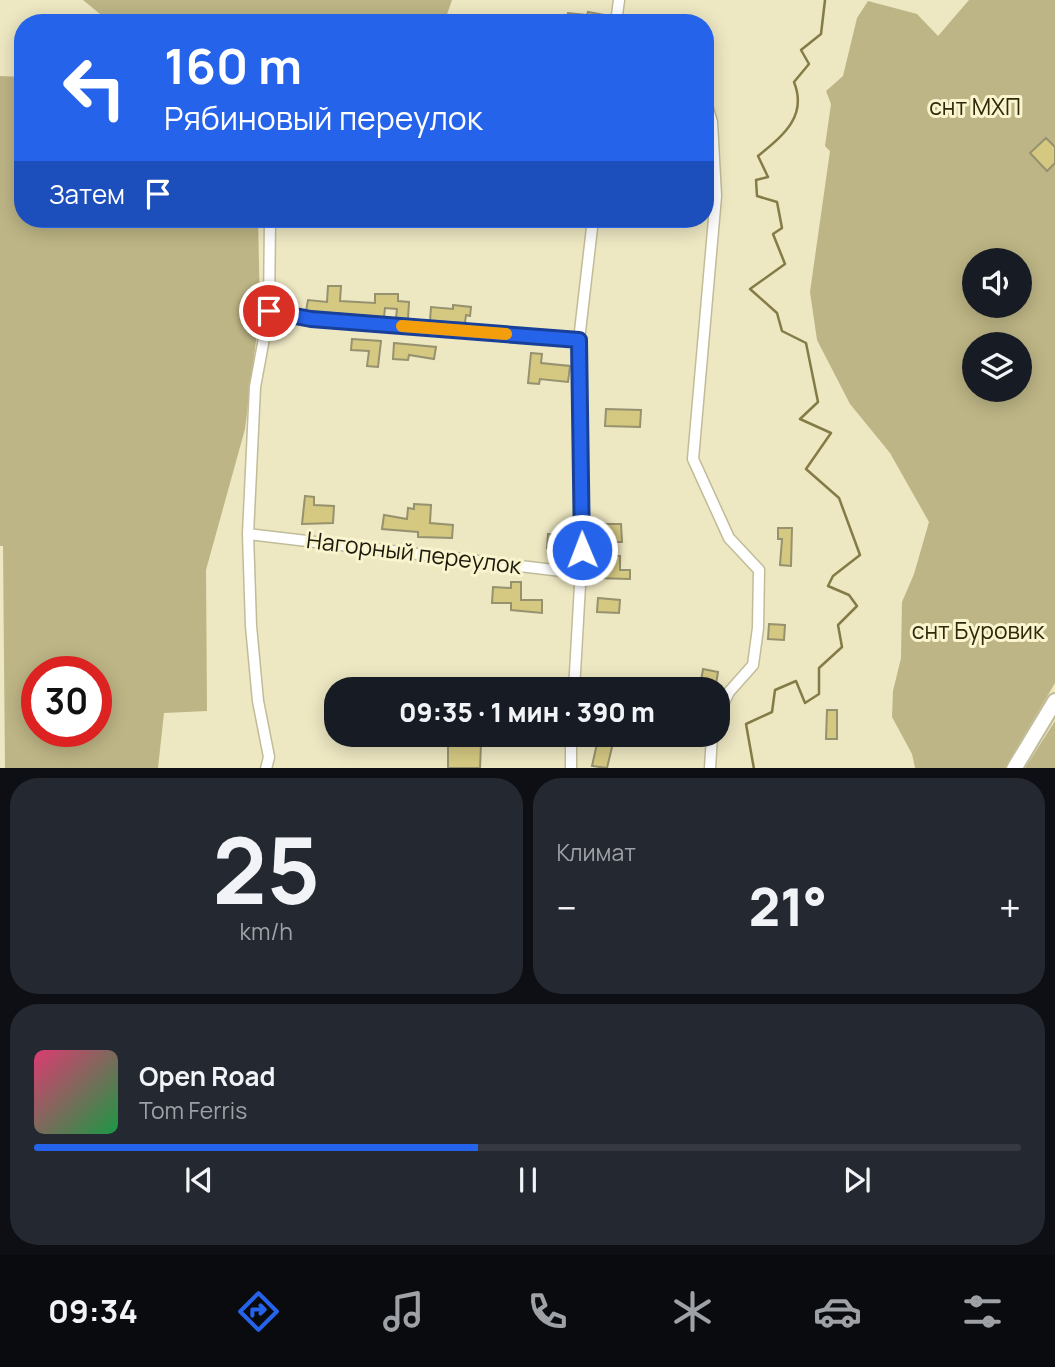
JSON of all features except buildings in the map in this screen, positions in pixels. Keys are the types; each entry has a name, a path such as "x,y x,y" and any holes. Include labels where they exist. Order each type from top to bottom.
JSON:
{"street":[{"path":"714,159 714,215"},
{"path":"266,768 269,757 258,701 251,626 248,534 255,387 269,311 270,228"},
{"path":"574,677 582,550 579,340 592,228"},
{"path":"713,228 700,349 694,459 729,538 759,570 758,628 753,665 730,691"},
{"path":"269,311 311,319 579,340"},
{"name":"Нагорный переулок","path":"248,534 579,573"},
{"path":"1014,768 1055,701"},
{"path":"571,747 571,768"},
{"path":"710,768 711,747"}],"green space":[{"path":"83,0 452,0 447,14 100,14"},
{"path":"969,0 1055,0 1055,683 1005,768 915,768 912,754 892,717 893,691 901,658 902,602 914,574 929,522 890,453 850,404 817,340 810,292 830,151 825,146 831,104 826,91 843,76 857,18 868,1 917,14 938,36"},
{"path":"0,76 14,77 14,228 258,228 260,309 245,429 206,570 207,711 164,713 158,768 5,768 3,546 0,546"},
{"path":"1055,721 1055,768 1025,768"}],"waterway":[{"path":"754,768 746,724 772,712 775,690 796,681 805,703 819,694 819,668 842,647 838,625 857,606 849,595 828,586 833,576 860,555 839,498 806,469 831,433 800,419 818,402 806,343 782,331 777,313 750,289 785,264 773,234 782,228 777,202 757,196 756,180 768,177 758,156 784,133 795,116 798,106 794,82 809,64 801,50 821,34 825,0"}],"slow traffic":[{"path":"402,326 506,334"}],"route":[{"path":"269,311 311,319 579,340 582,550"}],"park label":[{"name":"снт МХП","path":"975,106"},
{"name":"снт Буровик","path":"978,630"}]}
